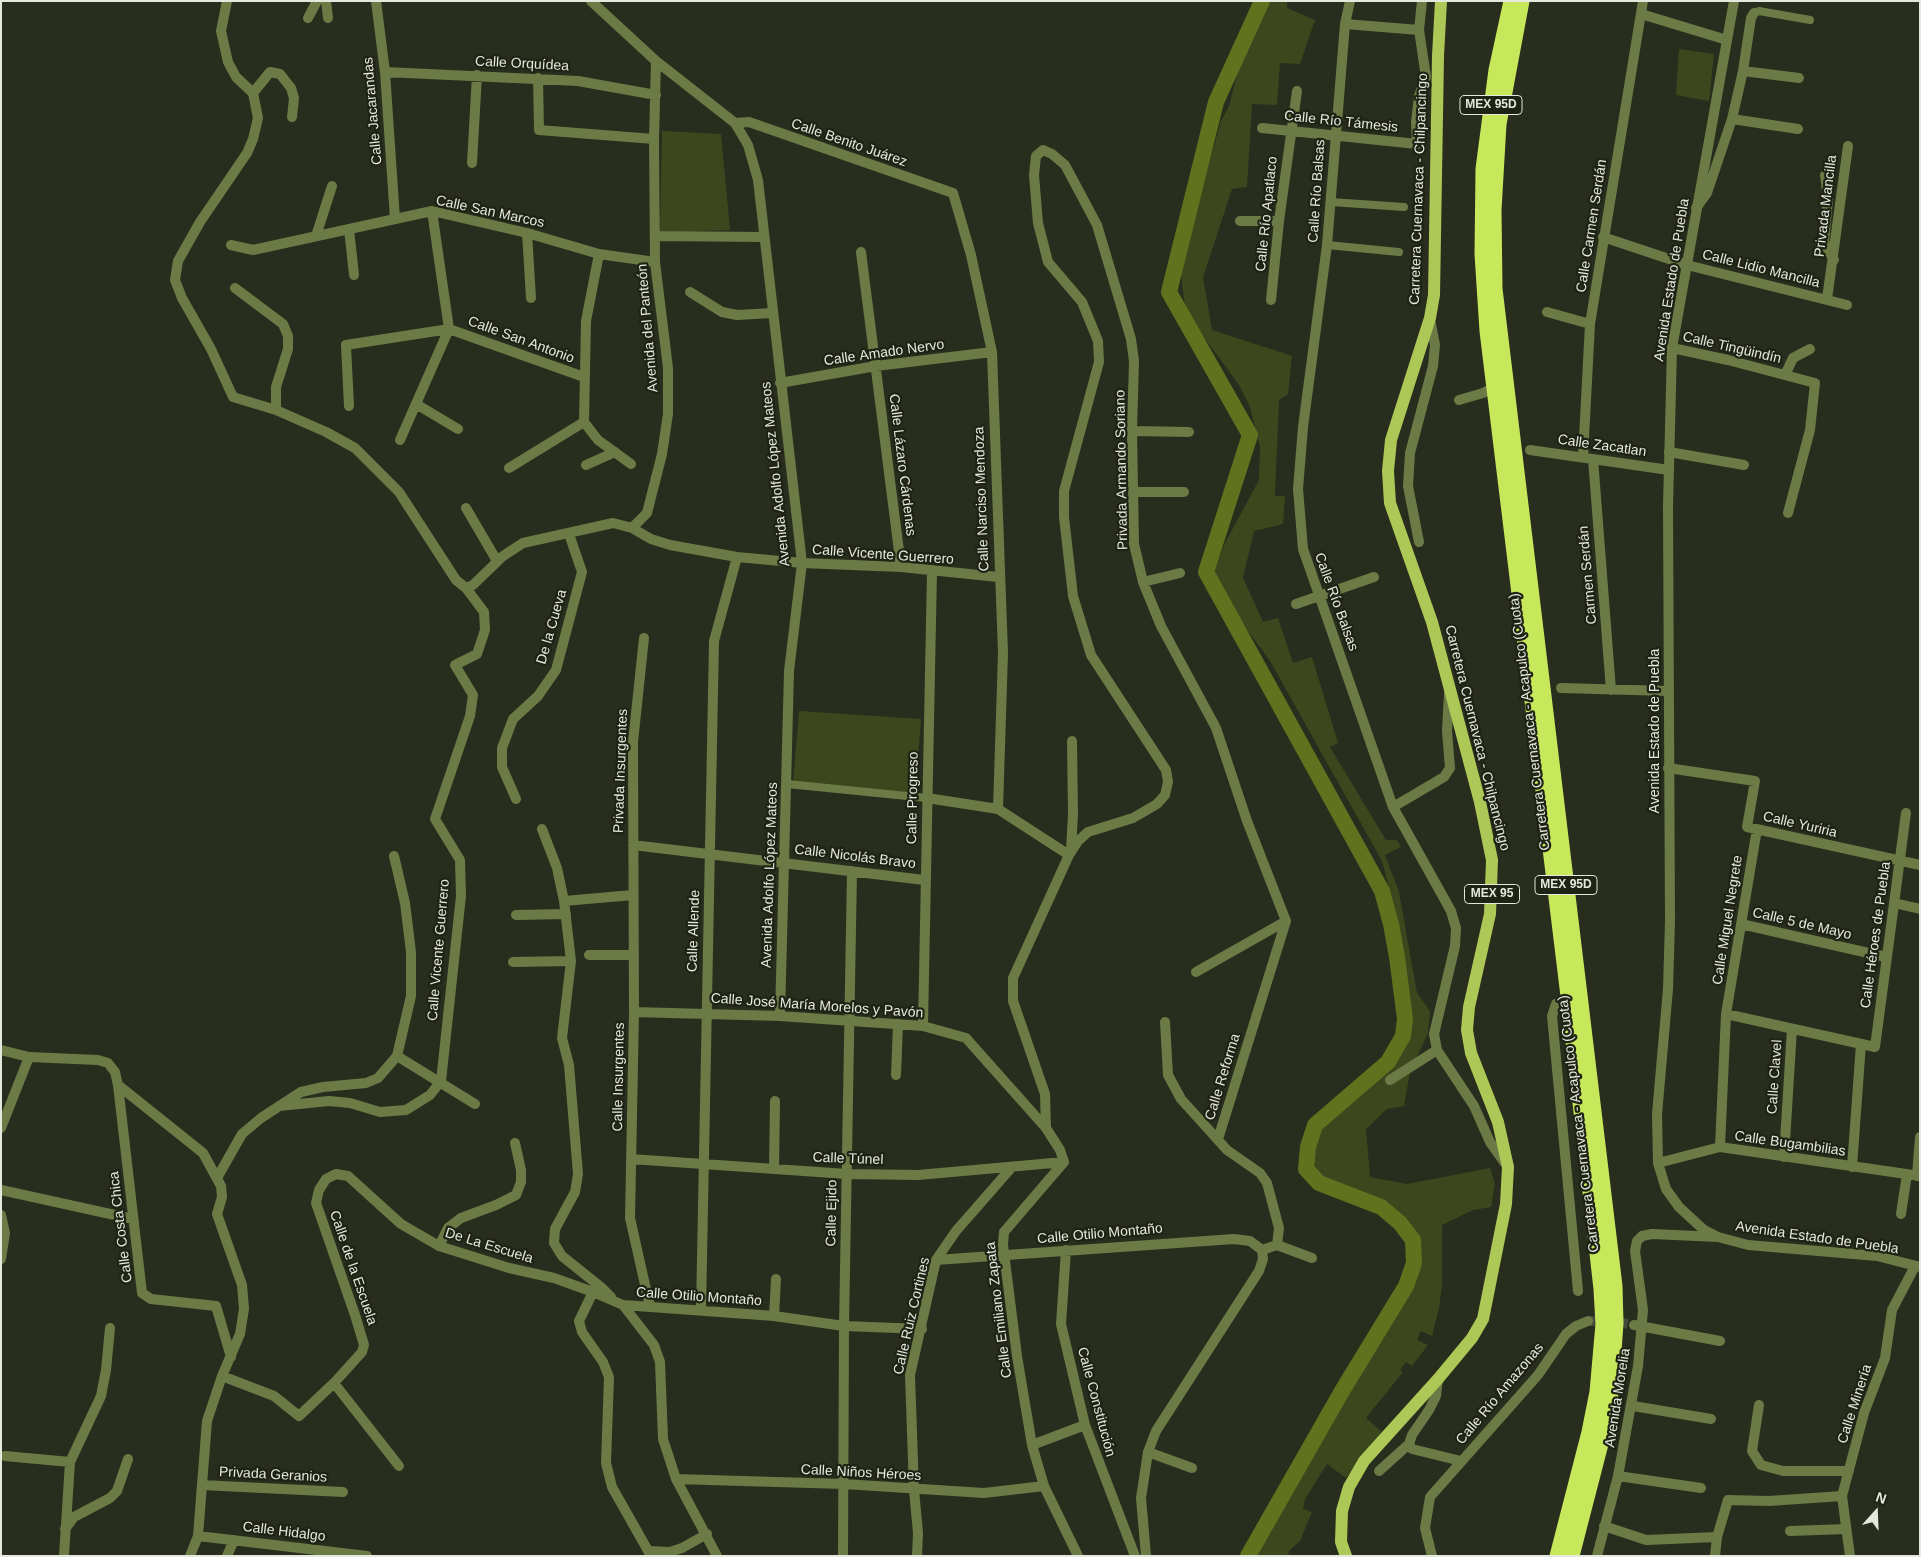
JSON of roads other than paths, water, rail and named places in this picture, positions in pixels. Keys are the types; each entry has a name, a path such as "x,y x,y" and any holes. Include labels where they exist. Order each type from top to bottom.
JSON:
{"highway":[{"name":"Carretera Cuernavaca - Acapulco (Cuota)","path":"1511,1 1491,105 1483,169 1483,276 1494,388 1568,996 1600,1279 1603,1324 1597,1392 1589,1432 1557,1556"},
{"name":"Carretera Cuernavaca - Acapulco (Cuota)","path":"1522,1 1499,124 1494,210 1495,289 1616,1306 1615,1357 1611,1394 1603,1436 1572,1556"}],"main road":[{"name":"Carretera Cuernavaca - Chilpancingo","path":"1346,1556 1341,1542 1342,1511 1349,1487 1364,1461 1438,1379 1472,1338 1483,1319 1506,1204 1508,1167 1498,1122 1471,1054 1467,1030 1469,1007 1490,914 1492,860 1480,802 1432,622 1390,503 1388,471 1391,440 1430,318 1434,286 1441,1"}],"street":[{"path":"226,1 221,32 228,62 236,77 253,93 258,118 253,139 247,153 200,222 178,261 176,280 182,298 211,349 233,397 276,410 326,432 355,448 399,492 456,580 466,588"},
{"path":"308,18 317,1"},
{"path":"326,1 328,18"},
{"name":"Calle Jacarandas","path":"376,1 385,72 395,219"},
{"name":"Avenida Adolfo López Mateos","path":"591,1 656,61 735,122 748,145 758,180 763,237 802,563 789,671 782,862 780,1016"},
{"name":"Calle Río Balsas","path":"1350,1 1345,24 1327,245 1303,427 1298,489 1302,549 1393,807 1451,911 1456,928 1455,946 1434,1034 1437,1050"},
{"path":"1422,1 1419,30 1426,77 1438,84"},
{"name":"Calle Carmen Serdán","path":"1588,458 1590,324 1643,1"},
{"name":"Avenida Estado de Puebla","path":"1734,1 1672,348 1669,470 1668,691 1670,921 1668,989 1657,1114 1658,1163 1666,1189 1679,1206 1704,1230 1718,1237 1748,1245 1877,1256 1918,1266"},
{"path":"1696,208 1707,193 1732,119 1743,71 1751,18 1754,13 1759,12 1810,20"},
{"path":"1641,14 1727,40"},
{"path":"1345,24 1419,30"},
{"name":"Avenida del Panteón","path":"632,528 648,513 662,454 668,414 668,368 655,262 654,139 656,61"},
{"path":"1743,71 1799,78"},
{"path":"253,93 270,72 280,74 291,88 294,98 292,117"},
{"name":"Calle Orquídea","path":"385,72 578,81 656,95"},
{"path":"472,163 477,75"},
{"name":"Calle Río Támesis","path":"1262,128 1335,134 1417,144 1416,122 1419,96 1426,77"},
{"path":"538,78 539,130 654,139"},
{"name":"Calle Río Apatlaco","path":"1271,300 1290,131 1297,91"},
{"path":"1732,119 1798,129"},
{"name":"Calle Benito Juárez","path":"735,122 749,122 953,193"},
{"name":"Privada Mancilla","path":"1827,300 1834,260 1848,146"},
{"name":"Privada Armando Soriano","path":"1070,853 1078,840 1088,832 1133,818 1157,804 1165,794 1168,782 1166,770 1091,655 1074,596 1064,517 1064,491 1099,362 1098,341 1082,302 1048,262 1038,223 1034,175 1036,156 1043,150 1052,154 1065,165 1097,225 1131,339 1134,361 1132,431 1134,544 1143,582 1161,626 1216,728 1247,821 1286,921"},
{"path":"1825,175 1828,199 1824,242 1834,260"},
{"path":"316,236 332,186"},
{"name":"Calle Narciso Mendoza","path":"953,193 971,255 992,352 998,577 1003,653 998,808"},
{"path":"1331,202 1404,207"},
{"path":"400,440 450,329 432,211"},
{"name":"Calle San Marcos","path":"231,245 253,250 432,211 527,233 600,254 655,262"},
{"path":"1240,221 1279,221"},
{"path":"349,228 354,275"},
{"path":"527,233 531,298"},
{"path":"656,236 763,237"},
{"name":"Calle Lidio Mancilla","path":"1603,236 1687,265 1847,306"},
{"path":"1327,245 1399,252"},
{"name":"Calle Lázaro Cárdenas","path":"861,252 901,567"},
{"path":"600,254 586,320 584,422 598,440 631,464"},
{"path":"235,288 283,324 288,336 288,349 276,387 276,410"},
{"path":"690,292 722,312 737,315 772,313"},
{"path":"1547,312 1590,324"},
{"path":"1419,542 1408,486 1410,453 1433,366 1435,346 1430,318"},
{"path":"348,406 346,345 450,329"},
{"name":"Calle San Antonio","path":"450,329 584,377"},
{"name":"Calle Tingüindín","path":"1672,348 1815,383 1810,430 1788,513"},
{"name":"Calle Tingüindín","path":"1785,375 1793,358 1810,349"},
{"name":"Calle Amado Nervo","path":"780,383 876,366 992,352"},
{"path":"1459,400 1494,388"},
{"path":"416,404 458,429"},
{"path":"509,468 584,422"},
{"path":"1132,431 1189,432"},
{"name":"Calle Zacatlan","path":"1530,450 1669,470"},
{"path":"586,466 615,452"},
{"path":"1670,452 1744,465"},
{"name":"Carmen Serdán","path":"1588,458 1612,690"},
{"path":"1133,492 1184,492"},
{"path":"466,508 497,561"},
{"name":"Calle Vicente Guerrero","path":"441,1082 461,896 460,860 435,819 467,726 473,695 455,665 477,654 485,630 484,612 466,588 473,585 497,561 523,543 613,523 632,528 651,539 670,545 737,557 802,563 901,567 998,577"},
{"name":"De la Cueva","path":"516,799 502,767 502,748 512,719 538,696 556,670 582,572 569,534"},
{"name":"Calle Allende","path":"701,1310 702,1164 714,641 737,557"},
{"name":"Calle Progreso","path":"923,1026 924,880 932,571"},
{"path":"1143,582 1180,573"},
{"path":"1296,604 1374,577"},
{"name":"Privada Insurgentes","path":"633,845 634,742 644,638"},
{"path":"1393,807 1444,777 1450,768 1447,731 1449,685"},
{"path":"1560,688 1668,691"},
{"path":"1064,1162 1060,1150 1046,1128 1045,1094 1013,1001 1013,978 1070,853 1073,814 1072,741"},
{"name":"Calle Yuriria","path":"1668,768 1755,781 1747,827 1920,865"},
{"path":"786,784 927,798 998,808 1070,853"},
{"name":"Calle Héroes de Puebla","path":"1861,1044 1875,1047 1906,813"},
{"path":"542,829 556,868 564,900 571,961 562,1038 570,1065 578,1174 575,1192 554,1229 554,1243 562,1256 602,1288 613,1300"},
{"name":"Calle Miguel Negrete","path":"1720,1147 1726,1014 1757,829"},
{"name":"Calle Nicolás Bravo","path":"633,845 924,880"},
{"name":"Calle Insurgentes","path":"633,845 634,1012 630,1218 650,1307"},
{"name":"Calle Vicente Guerrero","path":"217,1178 242,1134 279,1106 308,1090 366,1083 378,1078 397,1056 411,996 410,952 405,903 394,856"},
{"name":"Calle Ejido","path":"843,1556 844,1326 852,871"},
{"path":"564,900 633,895"},
{"path":"1894,904 1920,909"},
{"path":"516,915 566,914"},
{"path":"1196,972 1286,921"},
{"name":"Calle Reforma","path":"1277,1245 1279,1228 1268,1183 1260,1173 1227,1150 1218,1139 1286,921"},
{"name":"Calle 5 de Mayo","path":"1741,924 1886,957"},
{"path":"589,955 634,955"},
{"path":"513,962 571,961"},
{"path":"1568,996 1556,1004 1552,1016 1578,1290"},
{"name":"Calle José María Morelos y Pavón","path":"634,1012 780,1016 898,1024 923,1026 966,1038 1046,1128"},
{"path":"1726,1014 1861,1044 1852,1167"},
{"path":"1165,1022 1168,1075 1181,1099 1218,1139"},
{"path":"896,1075 898,1024"},
{"name":"Calle Clavel","path":"1784,1157 1792,1029"},
{"path":"1,1050 29,1057 1,1128"},
{"path":"1390,1080 1437,1050 1474,1106 1490,1142 1508,1167"},
{"path":"397,1056 475,1104"},
{"name":"Calle Costa Chica","path":"29,1057 98,1060 108,1063 115,1072 142,1293 151,1299 216,1306 231,1357"},
{"path":"279,1106 329,1101 350,1103 380,1112 406,1110 430,1094 441,1082"},
{"path":"118,1085 198,1148 217,1178 222,1191 217,1214 242,1285 244,1309 240,1334 222,1376 207,1421 198,1536 190,1556"},
{"path":"774,1169 776,1101"},
{"path":"1901,1214 1914,1175 1920,1137"},
{"path":"439,1246 448,1228 461,1218 496,1205 516,1195 521,1182 521,1170 515,1142"},
{"name":"Calle Bugambilias","path":"1658,1163 1720,1147 1914,1175"},
{"name":"Calle Túnel","path":"631,1159 847,1174 918,1175 1064,1162"},
{"name":"Calle Emiliano Zapata","path":"1064,1162 1004,1232 1002,1245 1017,1356 1032,1446 1044,1486 1078,1556"},
{"name":"Calle Ruiz Cortines","path":"916,1556 918,1533 914,1490 910,1375 922,1329 936,1260 956,1231 1012,1167"},
{"name":"De La Escuela","path":"336,1174 348,1176 401,1224 439,1246 509,1268 554,1278 623,1305"},
{"name":"Calle de la Escuela","path":"222,1376 274,1396 299,1416 358,1358 364,1345 338,1262 316,1203 319,1190 326,1179 336,1174"},
{"path":"1,1190 133,1219"},
{"path":"1,1214 5,1232 1,1259"},
{"name":"Avenida Morelia","path":"1597,1556 1618,1476 1632,1406 1643,1299 1635,1251 1638,1242 1642,1236 1652,1234 1718,1237"},
{"name":"Calle Otilio Montaño","path":"936,1260 1234,1239 1250,1241 1262,1250"},
{"path":"1146,1556 1141,1498 1148,1452 1156,1431 1259,1270 1263,1259 1262,1250 1277,1245 1312,1258"},
{"name":"Calle Constitución","path":"1066,1250 1061,1324 1085,1425 1135,1556"},
{"name":"Calle Minería","path":"1850,1556 1842,1496 1864,1413 1885,1358 1892,1310 1918,1266"},
{"path":"774,1316 776,1280"},
{"path":"592,1292 579,1320 582,1332 603,1362 609,1377 606,1463 612,1487 649,1553 670,1552 682,1548 707,1534"},
{"path":"623,1305 654,1344 660,1362 663,1439 676,1479 707,1534 717,1556"},
{"name":"Calle Otilio Montaño","path":"623,1305 774,1316 844,1326 922,1329"},
{"name":"Calle Río Amazonas","path":"1409,1444 1412,1449 1461,1460 1538,1374 1566,1334 1576,1326 1588,1321"},
{"path":"1639,1326 1720,1341"},
{"path":"64,1556 70,1462 101,1396 106,1370 110,1328"},
{"path":"1380,1471 1409,1444 1412,1435 1436,1396 1438,1379"},
{"path":"334,1383 399,1466"},
{"path":"1759,1405 1752,1451 1761,1465 1783,1471 1849,1471"},
{"path":"1632,1406 1711,1420"},
{"path":"1032,1446 1085,1425"},
{"path":"1148,1452 1192,1468"},
{"path":"5,1456 70,1462"},
{"path":"65,1529 74,1517 110,1498 118,1491 128,1459"},
{"path":"1432,1556 1425,1528 1430,1497 1461,1460"},
{"path":"1618,1476 1701,1488"},
{"name":"Calle Niños Héroes","path":"676,1479 844,1484 984,1493 1044,1486"},
{"name":"Privada Geranios","path":"202,1485 343,1492"},
{"path":"1715,1556 1717,1536 1728,1500 1768,1501 1842,1496"},
{"path":"1604,1526 1646,1540 1717,1536"},
{"path":"1790,1530 1846,1529"},
{"name":"Calle Hidalgo","path":"198,1536 367,1556"},
{"path":"228,1556 234,1540"}],"waterway":[{"path":"1248,1556 1342,1391 1406,1286 1414,1263 1413,1240 1400,1223 1381,1207 1319,1183 1306,1169 1308,1147 1315,1125 1388,1062 1403,1036 1405,1019 1397,957 1382,891 1206,572 1250,435 1169,292 1216,102 1262,1"}],"tunnel":[{"path":"1588,1321 1612,1321 1634,1325"}]}
